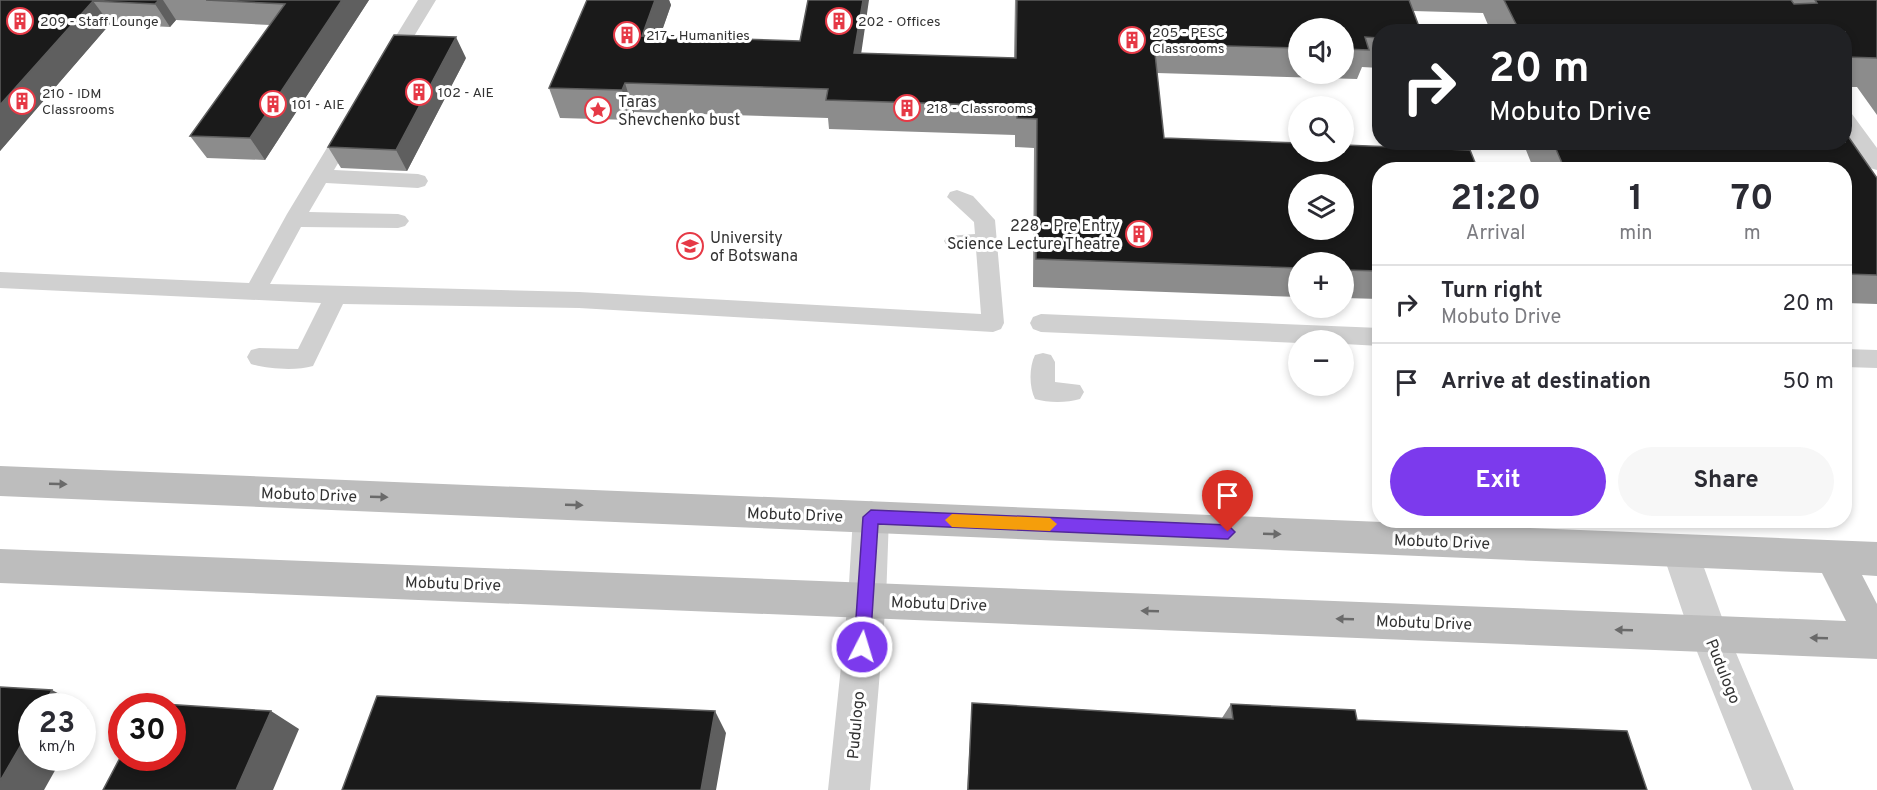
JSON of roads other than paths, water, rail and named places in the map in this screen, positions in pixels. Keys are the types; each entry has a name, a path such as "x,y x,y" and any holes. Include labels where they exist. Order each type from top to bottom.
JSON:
{"main road":[{"name":"Mobuto Drive","path":"0,481 1877,559"},
{"path":"1833,557 1876,641"},
{"name":"Mobutu Drive","path":"0,566 1876,641"}],"street":[{"name":"Pudulogo","path":"849,790 867,600 871,517"},
{"name":"Pudulogo","path":"1680,551 1709,633 1773,790"}],"lane":[{"path":"382,75 427,0"},
{"path":"255,292 294,219 359,112"},
{"path":"1852,128 1877,163"},
{"path":"319,176 418,181"},
{"path":"0,280 336,295 579,300 993,323 984,220 966,201 957,197"},
{"path":"294,219 398,220"},
{"path":"955,241 987,242"},
{"path":"259,357 305,359 336,295"},
{"path":"1041,323 1372,337"},
{"path":"1852,358 1877,359"},
{"path":"1043,362 1043,392 1072,392"}],"place":[{"name":"209 - Staff Lounge","path":"20,21"},
{"name":"202 - Offices","path":"839,21"},
{"name":"217 - Humanities","path":"627,35"},
{"name":"205 - PESC Classrooms","path":"1132,40"},
{"name":"102 - AIE","path":"419,92"},
{"name":"210 - IDM Classrooms","path":"22,101"},
{"name":"101 - AIE","path":"273,104"},
{"name":"218 - Classrooms","path":"907,108"},
{"name":"Taras Shevchenko bust","path":"598,110"},
{"name":"228 - Pre Entry Science Lecture Theatre","path":"1139,234"},
{"name":"University of Botswana","path":"690,246"}]}
